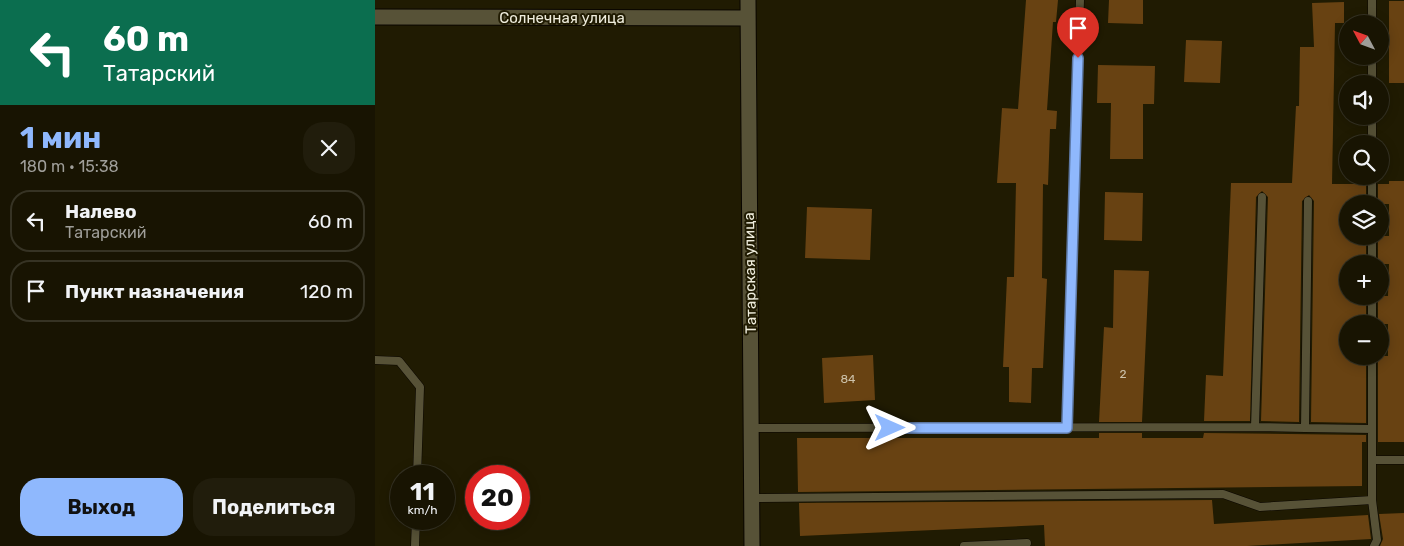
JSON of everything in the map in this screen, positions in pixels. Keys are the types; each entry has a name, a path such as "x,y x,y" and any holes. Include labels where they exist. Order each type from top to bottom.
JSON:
{"street":[{"name":"Татарская улица","path":"748,0 752,546"},
{"name":"Солнечная улица","path":"375,18 748,18"}],"lane":[{"path":"1067,428 1080,0"},
{"path":"1372,0 1372,15"},
{"path":"1255,427 1262,197"},
{"path":"1305,428 1308,201"},
{"path":"375,360 399,361 420,387 417,465"},
{"path":"1372,365 1372,500 1377,540 1374,546"},
{"path":"752,428 1255,427 1372,429"},
{"path":"1372,460 1404,460"},
{"path":"752,498 1223,494 1259,508 1372,500"},
{"path":"415,546 416,530"},
{"path":"964,546 1027,543"}],"building":[{"path":"1026,0 1058,0 1056,22 1053,22 1047,110 1057,111 1056,129 1050,129 1048,185 1043,184 1042,278 1047,279 1043,368 1032,368 1031,403 1009,402 1009,367 1003,367 1007,277 1014,277 1016,183 997,183 1002,108 1018,109"},
{"path":"1109,0 1143,0 1143,24 1108,23"},
{"path":"1389,1 1404,1 1404,83 1389,83"},
{"path":"1344,2 1344,15 1339,15 1339,23 1335,23 1332,184 1366,185 1366,195 1339,195 1339,245 1366,245 1366,255 1339,255 1339,305 1366,305 1366,315 1339,315 1339,365 1366,365 1366,423 1311,422 1314,201 1309,195 1302,201 1299,422 1261,421 1268,197 1262,191 1256,197 1250,421 1204,421 1206,375 1223,376 1231,183 1292,183 1296,106 1299,106 1300,47 1314,47 1312,3"},
{"path":"1186,40 1222,41 1220,83 1184,82"},
{"path":"1098,65 1155,66 1154,104 1143,104 1143,159 1110,159 1111,103 1097,103"},
{"path":"1389,181 1404,181 1404,442 1378,442 1378,365 1389,365 1389,315 1378,315 1378,305 1389,305 1389,255 1378,255 1378,245 1389,245 1389,195 1378,195 1378,185 1389,184"},
{"path":"1105,192 1143,193 1142,241 1104,240"},
{"path":"807,207 872,209 870,260 805,258"},
{"path":"1114,270 1149,271 1142,422 1099,422 1104,327 1113,328"},
{"path":"873,355 875,400 824,403 822,358"},
{"path":"1099,433 1142,433 1142,438 1203,438 1204,433 1366,435 1366,442 1362,442 1362,486 798,492 797,438 1099,438"},
{"path":"1212,500 1214,524 1368,515 1371,539 1247,546 1045,546 1044,525 800,536 799,503"},
{"path":"1404,513 1404,546 1380,546 1383,539 1379,514"}],"route":[{"path":"890,428 1067,428 1078,58"}]}
